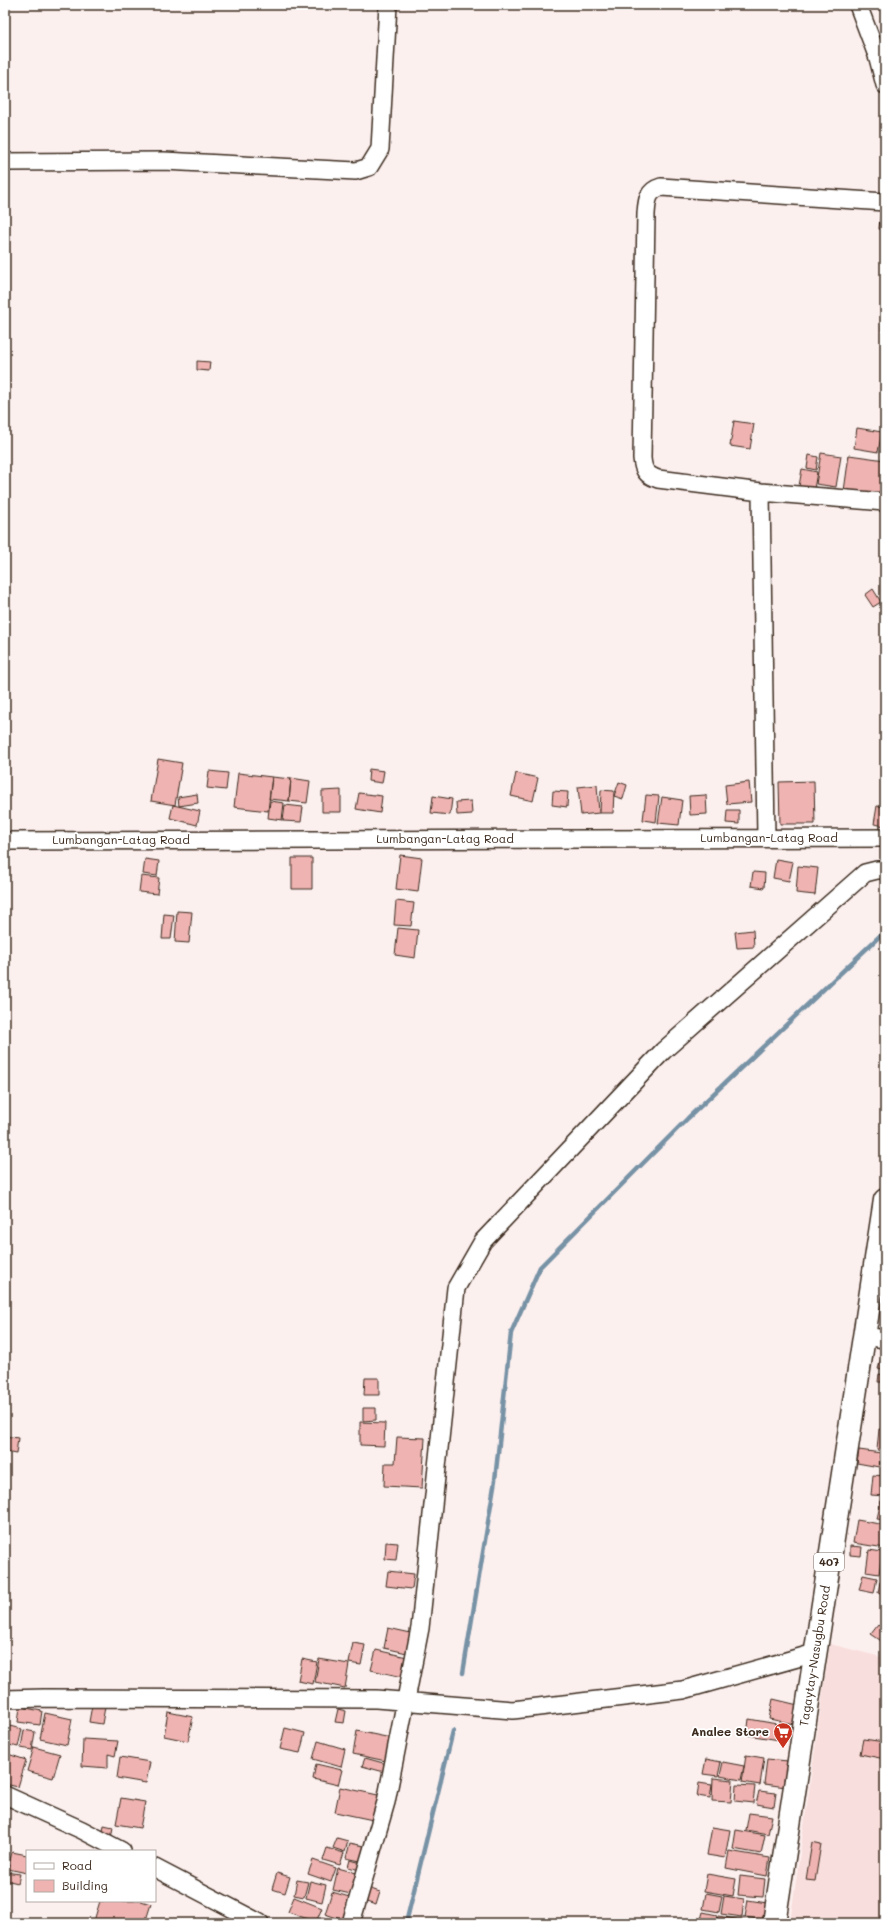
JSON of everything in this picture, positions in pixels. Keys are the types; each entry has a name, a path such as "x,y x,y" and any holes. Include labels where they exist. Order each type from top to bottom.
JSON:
{"main road":[{"name":"Tagaytay-Nasugbu Road","path":"774,1923 885,1200"}],"street":[{"path":"5,162 164,161 356,171 369,167 380,149 388,5"},
{"path":"858,5 878,58 885,85"},
{"path":"885,202 661,187 653,189 648,197 646,214 642,458 645,471 650,476 658,479 761,492 885,502"},
{"path":"761,492 766,838"},
{"name":"Lumbangan-Latag Road","path":"5,841 885,838"},
{"path":"351,1923 386,1802 420,1628 456,1288 483,1241 663,1051 865,873 885,870"},
{"path":"864,1336 885,1339"},
{"path":"5,1700 44,1698 376,1699 513,1710 683,1690 815,1653"},
{"path":"5,1795 82,1830 120,1850"},
{"path":"156,1869 260,1923"}],"shaded area":[{"path":"830,1644 885,1658 885,1923 790,1923"}],"building":[{"path":"881,208 885,208 885,230 879,229"},
{"path":"885,308 885,332 881,332"},
{"path":"197,361 210,362 209,371 197,370"},
{"path":"734,421 754,424 750,449 730,446"},
{"path":"857,428 882,432 878,452 854,448"},
{"path":"821,453 841,456 836,487 816,484"},
{"path":"809,455 818,457 816,470 807,468"},
{"path":"849,455 885,460 885,477 882,497 844,491"},
{"path":"802,469 817,472 814,489 799,486"},
{"path":"873,589 881,602 873,607 865,595"},
{"path":"158,759 182,763 175,805 151,801"},
{"path":"369,769 384,771 382,783 368,781"},
{"path":"209,771 228,773 226,790 207,788"},
{"path":"238,773 272,777 268,811 234,807"},
{"path":"516,773 538,778 533,801 511,796"},
{"path":"272,777 291,779 289,801 269,799"},
{"path":"291,778 310,781 307,803 289,801"},
{"path":"814,781 815,824 780,824 779,782"},
{"path":"619,782 627,785 623,799 614,796"},
{"path":"749,782 751,802 727,804 725,785"},
{"path":"597,785 599,813 581,815 578,787"},
{"path":"341,790 341,812 322,812 322,791"},
{"path":"601,790 614,791 613,813 600,813"},
{"path":"553,791 568,792 567,807 552,805"},
{"path":"359,793 382,796 380,813 356,809"},
{"path":"197,794 198,803 179,806 178,797"},
{"path":"646,795 659,796 656,822 643,820"},
{"path":"706,795 707,814 690,815 689,796"},
{"path":"433,796 452,799 450,815 431,813"},
{"path":"662,797 682,800 679,825 658,823"},
{"path":"270,801 284,803 282,820 268,818"},
{"path":"471,801 472,814 457,815 456,802"},
{"path":"173,805 200,811 197,825 170,818"},
{"path":"285,805 303,807 301,822 283,821"},
{"path":"877,806 885,807 885,826 874,824"},
{"path":"727,810 739,810 739,824 726,823"},
{"path":"400,855 422,858 418,892 396,889"},
{"path":"292,858 312,858 312,889 292,889"},
{"path":"145,859 159,861 157,876 143,874"},
{"path":"776,859 793,862 789,881 773,878"},
{"path":"798,866 818,868 815,895 796,893"},
{"path":"753,872 765,873 764,888 751,886"},
{"path":"141,876 159,878 157,894 139,892"},
{"path":"396,901 414,903 411,926 394,925"},
{"path":"177,911 192,912 189,943 175,942"},
{"path":"164,914 174,915 171,939 162,939"},
{"path":"398,928 418,930 415,958 395,955"},
{"path":"753,930 754,947 737,948 735,932"},
{"path":"881,1359 885,1360 885,1371 878,1369"},
{"path":"879,1374 885,1375 884,1382 878,1382"},
{"path":"365,1378 379,1378 379,1395 364,1395"},
{"path":"363,1408 376,1408 376,1420 363,1421"},
{"path":"360,1422 385,1423 384,1446 360,1445"},
{"path":"879,1429 885,1430 885,1451 877,1450"},
{"path":"5,1436 18,1438 16,1454 5,1452"},
{"path":"397,1437 425,1438 422,1488 384,1486 385,1463 395,1463"},
{"path":"859,1450 881,1453 879,1467 857,1463"},
{"path":"873,1475 885,1476 885,1496 871,1495"},
{"path":"881,1500 885,1501 885,1520 877,1519"},
{"path":"857,1520 885,1525 885,1548 853,1543"},
{"path":"386,1542 398,1543 396,1560 385,1559"},
{"path":"850,1546 862,1547 861,1556 850,1555"},
{"path":"869,1550 882,1552 879,1574 866,1572"},
{"path":"885,1560 885,1578 883,1578"},
{"path":"388,1571 414,1574 412,1589 386,1586"},
{"path":"863,1575 877,1578 874,1593 859,1590"},
{"path":"880,1582 885,1583 885,1595 878,1593"},
{"path":"878,1625 885,1631 885,1639 883,1642 871,1634"},
{"path":"388,1628 411,1633 407,1653 384,1648"},
{"path":"353,1643 365,1645 361,1665 349,1663"},
{"path":"376,1650 407,1657 403,1677 371,1670"},
{"path":"302,1659 317,1662 313,1684 298,1681"},
{"path":"319,1659 349,1664 345,1688 315,1682"},
{"path":"773,1699 798,1705 794,1724 769,1719"},
{"path":"92,1705 105,1707 102,1724 89,1722"},
{"path":"20,1707 42,1711 40,1725 18,1722"},
{"path":"338,1709 346,1711 344,1723 335,1722"},
{"path":"168,1712 193,1717 188,1741 164,1736"},
{"path":"45,1713 72,1719 67,1745 40,1739"},
{"path":"749,1719 788,1726 786,1741 747,1735"},
{"path":"5,1725 22,1729 18,1747 5,1744"},
{"path":"285,1728 305,1733 300,1753 280,1749"},
{"path":"24,1730 35,1732 32,1750 21,1748"},
{"path":"357,1731 391,1738 386,1761 353,1754"},
{"path":"83,1739 118,1741 115,1756 108,1754 108,1768 82,1766"},
{"path":"863,1739 885,1742 885,1759 860,1754"},
{"path":"318,1741 345,1749 341,1767 313,1759"},
{"path":"34,1747 60,1754 53,1778 27,1771"},
{"path":"5,1753 8,1754 5,1764"},
{"path":"8,1754 26,1760 18,1787 5,1784 5,1766"},
{"path":"746,1755 764,1758 760,1785 742,1782"},
{"path":"120,1757 150,1762 146,1783 117,1778"},
{"path":"365,1758 387,1764 384,1772 362,1766"},
{"path":"706,1759 721,1762 718,1776 703,1774"},
{"path":"767,1759 788,1761 786,1787 764,1784"},
{"path":"723,1762 744,1766 741,1780 720,1776"},
{"path":"316,1764 342,1770 338,1785 313,1779"},
{"path":"713,1778 733,1780 731,1802 712,1801"},
{"path":"699,1783 712,1785 710,1798 697,1796"},
{"path":"736,1785 755,1786 753,1803 735,1801"},
{"path":"340,1787 378,1795 373,1820 335,1812"},
{"path":"759,1791 776,1793 774,1807 756,1804"},
{"path":"121,1798 145,1802 140,1828 116,1824"},
{"path":"749,1813 772,1816 768,1834 746,1830"},
{"path":"104,1825 113,1827 111,1839 102,1837"},
{"path":"712,1827 730,1830 725,1858 707,1855"},
{"path":"736,1830 765,1835 761,1854 733,1849"},
{"path":"337,1838 348,1841 345,1852 333,1848"},
{"path":"812,1842 821,1844 815,1881 806,1880"},
{"path":"350,1843 369,1847 365,1862 346,1858"},
{"path":"327,1848 344,1853 340,1865 323,1860"},
{"path":"729,1851 770,1858 767,1876 726,1868"},
{"path":"12,1852 26,1855 26,1873 8,1869"},
{"path":"313,1860 336,1868 331,1882 308,1874"},
{"path":"350,1860 362,1863 360,1870 348,1867"},
{"path":"338,1868 360,1874 355,1895 333,1890"},
{"path":"5,1872 20,1874 18,1883 5,1880"},
{"path":"277,1873 290,1877 285,1893 272,1889"},
{"path":"707,1874 736,1879 733,1896 704,1891"},
{"path":"740,1876 765,1879 763,1897 738,1895"},
{"path":"297,1880 308,1882 304,1897 294,1895"},
{"path":"310,1881 326,1885 322,1902 306,1898"},
{"path":"368,1888 380,1892 376,1905 363,1901"},
{"path":"332,1892 353,1898 346,1921 325,1914"},
{"path":"706,1893 722,1896 719,1912 703,1909"},
{"path":"724,1896 744,1899 742,1917 721,1914"},
{"path":"294,1897 322,1908 316,1922 288,1912"},
{"path":"748,1900 767,1903 764,1920 745,1917"},
{"path":"100,1902 144,1902 151,1904 145,1923 100,1923 94,1921"},
{"path":"703,1912 717,1915 715,1923 700,1923"},
{"path":"718,1916 759,1923 716,1923"},
{"path":"322,1917 340,1923 320,1923"}],"waterway":[{"path":"463,1673 495,1480 511,1333 540,1267 688,1118 885,931"},
{"path":"406,1923 453,1731"}],"place":[{"name":"Analee Store","path":"783,1749"}]}
